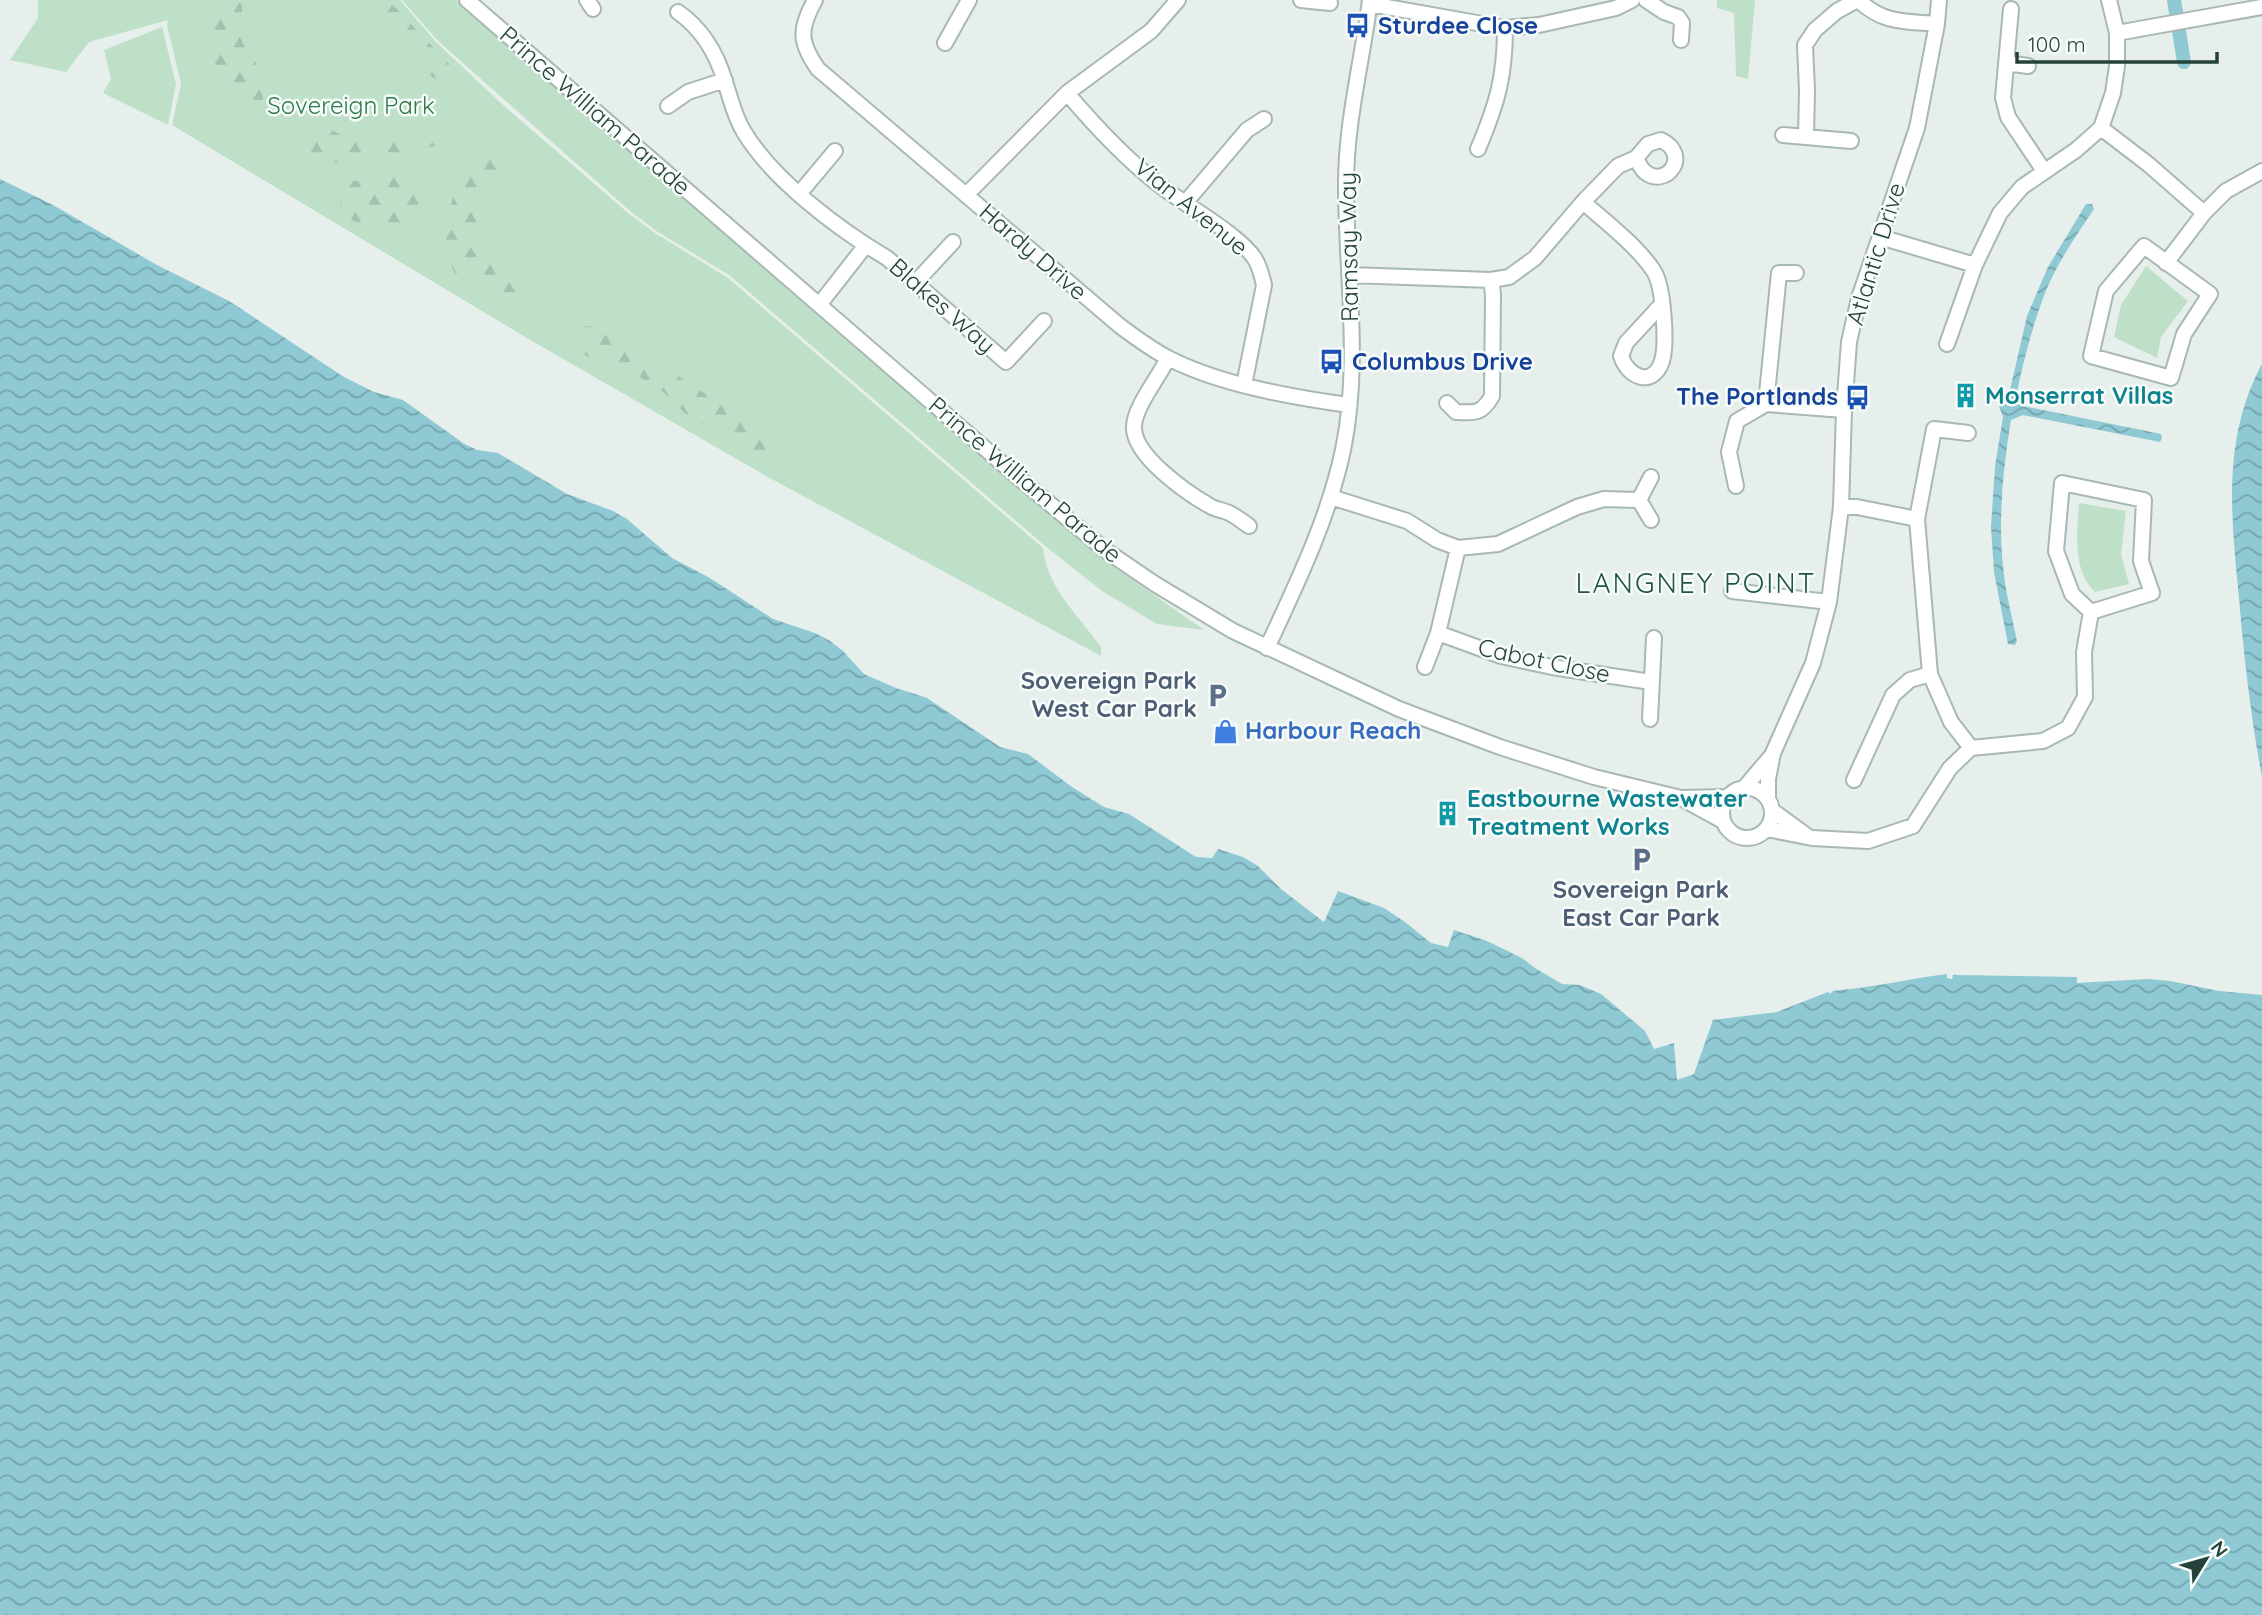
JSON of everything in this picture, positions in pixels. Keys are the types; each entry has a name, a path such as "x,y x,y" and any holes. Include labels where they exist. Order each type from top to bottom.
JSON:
{"street":[{"name":"Prince William Parade","path":"467,0 1018,478 1105,550 1192,607 1267,648 1399,709 1500,747 1594,777 1681,798 1728,797"},
{"name":"Hardy Drive","path":"815,0 803,27 803,41 818,69 1120,326 1168,358 1194,370 1244,385 1349,405"},
{"path":"945,43 969,0"},
{"path":"967,195 1067,93 1151,31 1178,0"},
{"path":"1301,0 1330,3"},
{"path":"1370,2 1506,28 1539,25 1616,8 1632,0"},
{"path":"1646,0 1664,12 1678,17 1682,23 1681,40"},
{"path":"1806,136 1805,45 1815,30 1837,11 1858,0 1871,12 1886,19 1937,24"},
{"name":"Atlantic Drive","path":"1770,805 1768,779 1773,753 1813,663 1829,602 1841,507 1849,342 1859,298 1917,128 1939,0"},
{"path":"1947,344 1975,265 2000,213 2022,187 2076,150 2101,128 2113,93 2117,66 2117,33 2109,0"},
{"name":"Ramsay Way","path":"1267,648 1325,516 1343,448 1349,405 1351,354 1346,183 1348,137 1370,2"},
{"path":"2117,33 2262,7"},
{"path":"2011,9 2003,98 2008,117 2044,171"},
{"name":"Blakes Way","path":"678,12 691,22 718,61 743,131 779,177 799,194 887,258 1006,362 1044,321"},
{"path":"1478,149 1496,106 1503,76 1506,28"},
{"path":"2007,63 2028,66"},
{"path":"668,106 688,92 725,80"},
{"name":"Vian Avenue","path":"1067,93 1157,184 1247,250 1261,272 1264,285 1244,385"},
{"path":"1185,203 1247,130 1264,118"},
{"path":"2101,128 2148,164 2204,213"},
{"path":"1783,135 1851,141"},
{"path":"799,194 835,151"},
{"path":"1349,275 1491,280 1509,277 1535,258 1618,166 1636,158"},
{"path":"2166,263 2204,213 2226,191 2262,171"},
{"path":"1583,202 1621,235 1654,271 1660,284 1664,320 1663,359 1658,370 1647,377 1636,376 1625,368 1621,356 1626,343 1662,304"},
{"path":"1880,237 1975,265"},
{"path":"915,283 953,242"},
{"name":"Blakes Way","path":"819,304 866,245"},
{"path":"2144,246 2166,263 2210,294 2184,334 2171,379 2091,356 2106,291 2144,246"},
{"path":"1766,404 1779,273 1796,273"},
{"path":"1447,403 1455,412 1475,413 1487,406 1492,396 1491,280"},
{"path":"1168,358 1137,413 1134,426 1138,447 1169,477 1212,508 1230,513 1249,526"},
{"path":"1736,486 1729,452 1737,421 1766,404 1844,410"},
{"path":"1968,433 1934,429 1917,519 1930,674 1951,722 1971,748"},
{"path":"1639,500 1651,477"},
{"path":"2062,483 2144,500 2141,561 2152,593 2091,612 2072,594 2056,551 2062,483"},
{"path":"1331,497 1407,521 1437,540 1458,548 1498,544 1577,507 1604,499 1639,500"},
{"path":"1639,500 1651,520"},
{"path":"1841,507 1857,507 1917,519"},
{"path":"1425,667 1438,634 1458,548"},
{"path":"1732,591 1829,602"},
{"path":"1767,829 1811,838 1868,841 1913,826 1950,768 1971,748 2043,741 2068,728 2085,697 2084,652 2091,612"},
{"name":"Cabot Close","path":"1438,634 1502,656 1552,667 1651,682"},
{"path":"1650,719 1654,638"},
{"path":"1854,780 1893,695 1910,680 1930,674"},
{"name":"Atlantic Drive","path":"1744,788 1773,753"},
{"path":"1770,805 1771,824 1756,837 1742,838 1729,831 1723,821 1722,813 1728,797 1744,788 1758,790 1770,805 1811,838"},
{"name":"Prince William Parade","path":"1681,798 1723,821"}],"green space":[{"name":"Sovereign Park","path":"38,0 400,0 436,42 503,105 628,213 728,278 1043,548 1057,589 1101,647 1101,656 766,476 532,341 172,125 181,84 168,20 89,42 66,72 10,60 38,18"},
{"path":"217,0 237,0 242,5 243,44 264,75 263,101 260,107 253,109 220,76 213,60 210,49 211,15"},
{"path":"368,0 388,0 453,68 454,80 447,85 432,77 412,48 378,20"},
{"name":"Sovereign Park","path":"402,0 456,0 1107,562 1204,630 1157,624 1102,591 1044,545 729,275 658,232 630,211 437,40"},
{"path":"1717,0 1755,0 1748,79 1736,76 1734,13 1717,8"},
{"path":"162,27 176,84 168,125 103,93 111,79 104,50"},
{"path":"325,127 350,139 470,134 461,143 361,160 328,163 301,158 302,145"},
{"path":"487,147 498,171 470,238 514,266 525,297 518,310 455,273 443,248 451,226 449,213 456,190 476,170 474,154 480,148"},
{"path":"411,172 423,180 424,194 418,207 402,225 393,229 375,229 344,216 339,198 341,187 353,181 378,180"},
{"path":"2146,266 2188,301 2161,337 2157,358 2114,337 2121,305"},
{"path":"590,326 617,336 779,442 778,451 758,456 747,451 716,429 691,419 661,390 626,369 603,365 583,354 571,333 577,328"},
{"path":"2079,503 2126,511 2121,554 2129,584 2095,592 2088,583 2079,562"}],"water":[{"path":"0,179 229,301 344,377 374,392 403,400 463,443 477,450 498,453 567,494 613,511 627,519 672,558 710,578 773,619 830,641 864,674 927,698 1000,747 1028,754 1104,807 1129,814 1196,857 1212,858 1218,849 1243,857 1258,866 1281,889 1324,922 1338,891 1384,908 1431,943 1448,947 1454,930 1487,941 1522,958 1562,984 1580,985 1601,994 1645,1031 1654,1049 1674,1043 1677,1080 1694,1074 1713,1020 1777,1012 1828,992 1831,994 1832,991 1932,976 1947,974 1947,978 1952,979 1953,975 2077,977 2077,983 2147,979 2262,995 2262,1615 0,1615"},
{"path":"2086,204 2092,204 2094,209 2061,260 2045,293 2028,345 2016,397 2023,406 2161,434 2162,438 2160,442 2023,415 2011,420 2001,529 2004,575 2017,641 2015,645 2008,644 1994,572 1991,527 1995,466 2003,417 1999,406 2008,399 2027,316 2048,267"},
{"path":"2262,364 2262,777 2254,733 2236,568 2232,478 2240,420"}],"waterway":[{"path":"2174,0 2184,62"}],"place":[{"name":"Sturdee Close","path":"1358,26"},
{"name":"Columbus Drive","path":"1332,362"},
{"name":"Monserrat Villas","path":"1965,396"},
{"name":"The Portlands","path":"1858,397"},
{"name":"Sovereign Park West Car Park","path":"1217,695"},
{"name":"Harbour Reach","path":"1225,731"},
{"name":"Eastbourne Wastewater Treatment Works","path":"1447,813"},
{"name":"Sovereign Park East Car Park","path":"1641,859"}],"district":[{"name":"LANGNEY POINT","path":"1696,583"}]}
